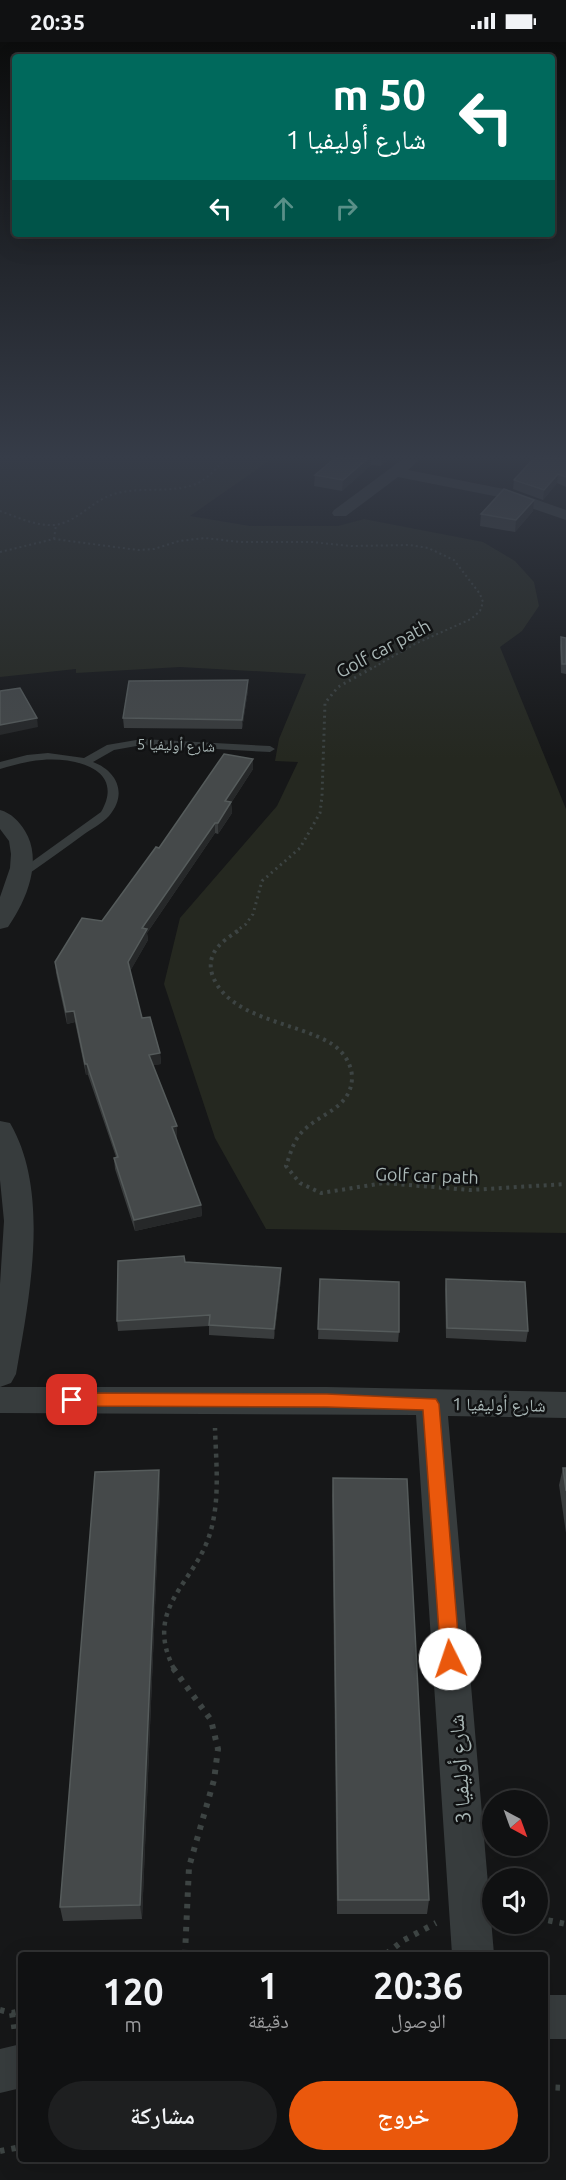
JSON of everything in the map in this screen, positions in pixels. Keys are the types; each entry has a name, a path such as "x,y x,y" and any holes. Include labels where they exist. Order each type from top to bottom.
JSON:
{"street":[{"path":"0,817 17,836 23,854 23,873 0,922"},
{"path":"0,1130 18,1194 20,1236 16,1283 0,1374"},
{"name":"شارع أوليفيا 1","path":"0,1400 216,1400 566,1405"},
{"name":"شارع أوليفيا 3","path":"431,1404 473,1952"},
{"path":"548,2017 566,2017"},
{"path":"0,2071 18,2067"}],"lane":[{"name":"شارع أوليفيا 5","path":"85,762 111,747 142,742 270,749"},
{"path":"0,766 38,757 71,758 99,767 115,784 116,794 113,804 105,814 23,873"}],"path":[{"name":"Golf car path","path":"449,559 461,567 480,594 483,602 480,611 471,620 415,644 338,687 330,695 325,703 321,808 302,845 262,881 256,896 256,907 250,920 219,943 212,956 211,971 217,986 229,999 274,1022 326,1039 344,1054 352,1073 349,1092 335,1110 302,1131 292,1148 286,1166 297,1183 319,1193 346,1192 374,1184 483,1191 566,1184"},
{"path":"185,1952 186,1889 198,1826 210,1796 217,1766 218,1737 209,1715 171,1668 163,1643 165,1616 176,1592 207,1543 213,1526 216,1508 216,1400"},
{"path":"548,1920 566,1924"},
{"path":"0,2010 12,2013 18,2012"},
{"path":"548,2087 566,2088"},
{"path":"0,2151 18,2148"}],"shaded area":[{"path":"0,559 511,559 515,561 534,582 539,606 522,631 500,647 566,809 566,1233 266,1229 215,1138 164,984 180,918 277,806 298,762 275,761 279,739 306,674 180,667 76,673 76,669 0,677"}],"building":[{"path":"561,637 566,638 566,664 562,664"},
{"path":"248,680 242,720 123,718 129,681"},
{"path":"20,688 37,718 0,725 0,691"},
{"path":"224,754 253,759 225,801 231,802 218,823 215,823 142,928 147,929 128,962 142,1018 150,1017 160,1053 149,1055 177,1126 172,1127 201,1205 134,1220 114,1158 118,1157 87,1064 85,1064 74,1011 66,1012 55,962 82,918 102,921 156,847 159,848"},
{"path":"184,1256 185,1262 281,1268 274,1329 209,1325 210,1315 117,1321 118,1261"},
{"path":"320,1279 399,1282 399,1332 318,1329"},
{"path":"446,1279 525,1282 528,1331 447,1328"},
{"path":"563,1468 566,1468 566,1491"},
{"path":"159,1470 140,1905 60,1907 95,1472"},
{"path":"333,1478 407,1479 429,1900 338,1900"}],"route":[{"path":"72,1400 327,1400 431,1404 450,1659"}]}
